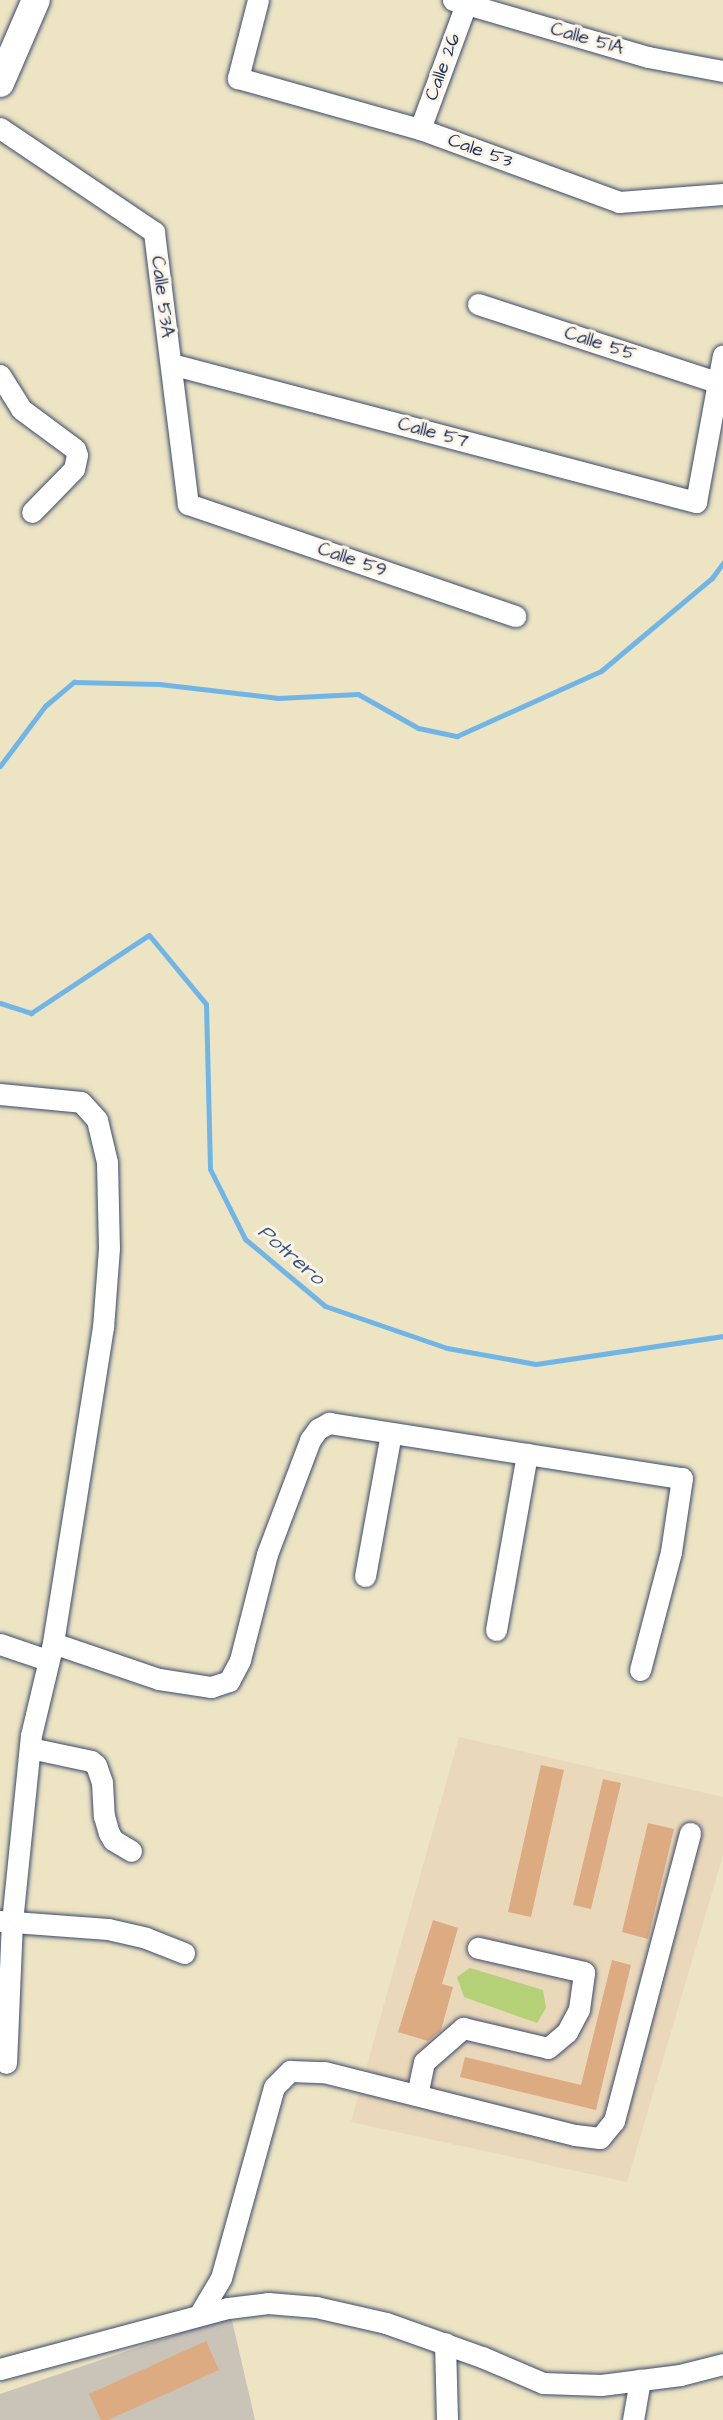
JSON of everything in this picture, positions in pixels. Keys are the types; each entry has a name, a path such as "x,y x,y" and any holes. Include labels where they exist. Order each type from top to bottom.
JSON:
{"main road":[{"path":"0,83 36,0"}],"street":[{"name":"Cale 53","path":"258,0 238,78 421,130 620,201 723,194"},
{"name":"Calle 51A","path":"460,2 496,6 648,57 723,71"},
{"name":"Calle 26","path":"421,130 460,2"},
{"name":"Calle 53A","path":"0,128 154,232 188,504"},
{"name":"Calle 55","path":"478,304 722,383"},
{"path":"722,383 723,355"},
{"name":"Calle 57","path":"171,364 695,502 722,383"},
{"path":"0,375 21,409 75,449 77,455 74,469 32,512"},
{"name":"Calle 59","path":"188,504 515,616"},
{"path":"0,1094 81,1102 97,1120 107,1162 109,1248 103,1327 50,1652 30,1748 6,1921 6,2063"},
{"path":"0,1644 50,1652 159,1679 222,1686 229,1681 240,1660 268,1554 317,1429 329,1423 682,1478 671,1552 640,1670"},
{"path":"365,1576 391,1433"},
{"path":"496,1630 527,1454"},
{"path":"30,1748 91,1761 96,1765 102,1782 104,1816 109,1833 113,1840 131,1851"},
{"path":"199,2315 221,2278 274,2087 290,2071 324,2072 600,2138 614,2121 690,1833"},
{"path":"6,1921 107,1929 146,1938 184,1953"},
{"path":"417,2095 424,2062 463,2028 548,2048 567,2032 579,2009 584,1972 478,1948"},
{"path":"0,2369 199,2315 228,2308 268,2304 316,2307 386,2323 445,2343 543,2383 601,2385 723,2364"},
{"path":"445,2343 447,2420"},
{"path":"633,2420 640,2380"}],"shaded area":[{"path":"459,1737 723,1797 723,1855 627,2182 351,2122"},
{"path":"231,2316 255,2420 0,2420 0,2394"}],"green space":[{"path":"470,1968 543,1990 546,2008 537,2023 464,1997 457,1977"}],"building":[{"path":"541,1765 564,1770 531,1917 508,1912"},
{"path":"603,1779 621,1783 591,1909 573,1905"},
{"path":"648,1823 674,1829 648,1939 622,1932"},
{"path":"433,1920 458,1928 442,1984 453,1987 441,2030 428,2041 398,2032"},
{"path":"612,1960 631,1965 596,2110 460,2077 465,2057 581,2085"},
{"path":"206,2341 219,2370 108,2420 101,2420 89,2394"}],"waterway":[{"path":"0,766 45,706 74,682 159,684 278,698 358,694 418,728 457,736 601,671 712,578 723,563"},
{"name":"Potrero","path":"0,1003 31,1013 149,935 206,1004 210,1169 245,1239 325,1306 447,1348 536,1364 723,1336"}]}
